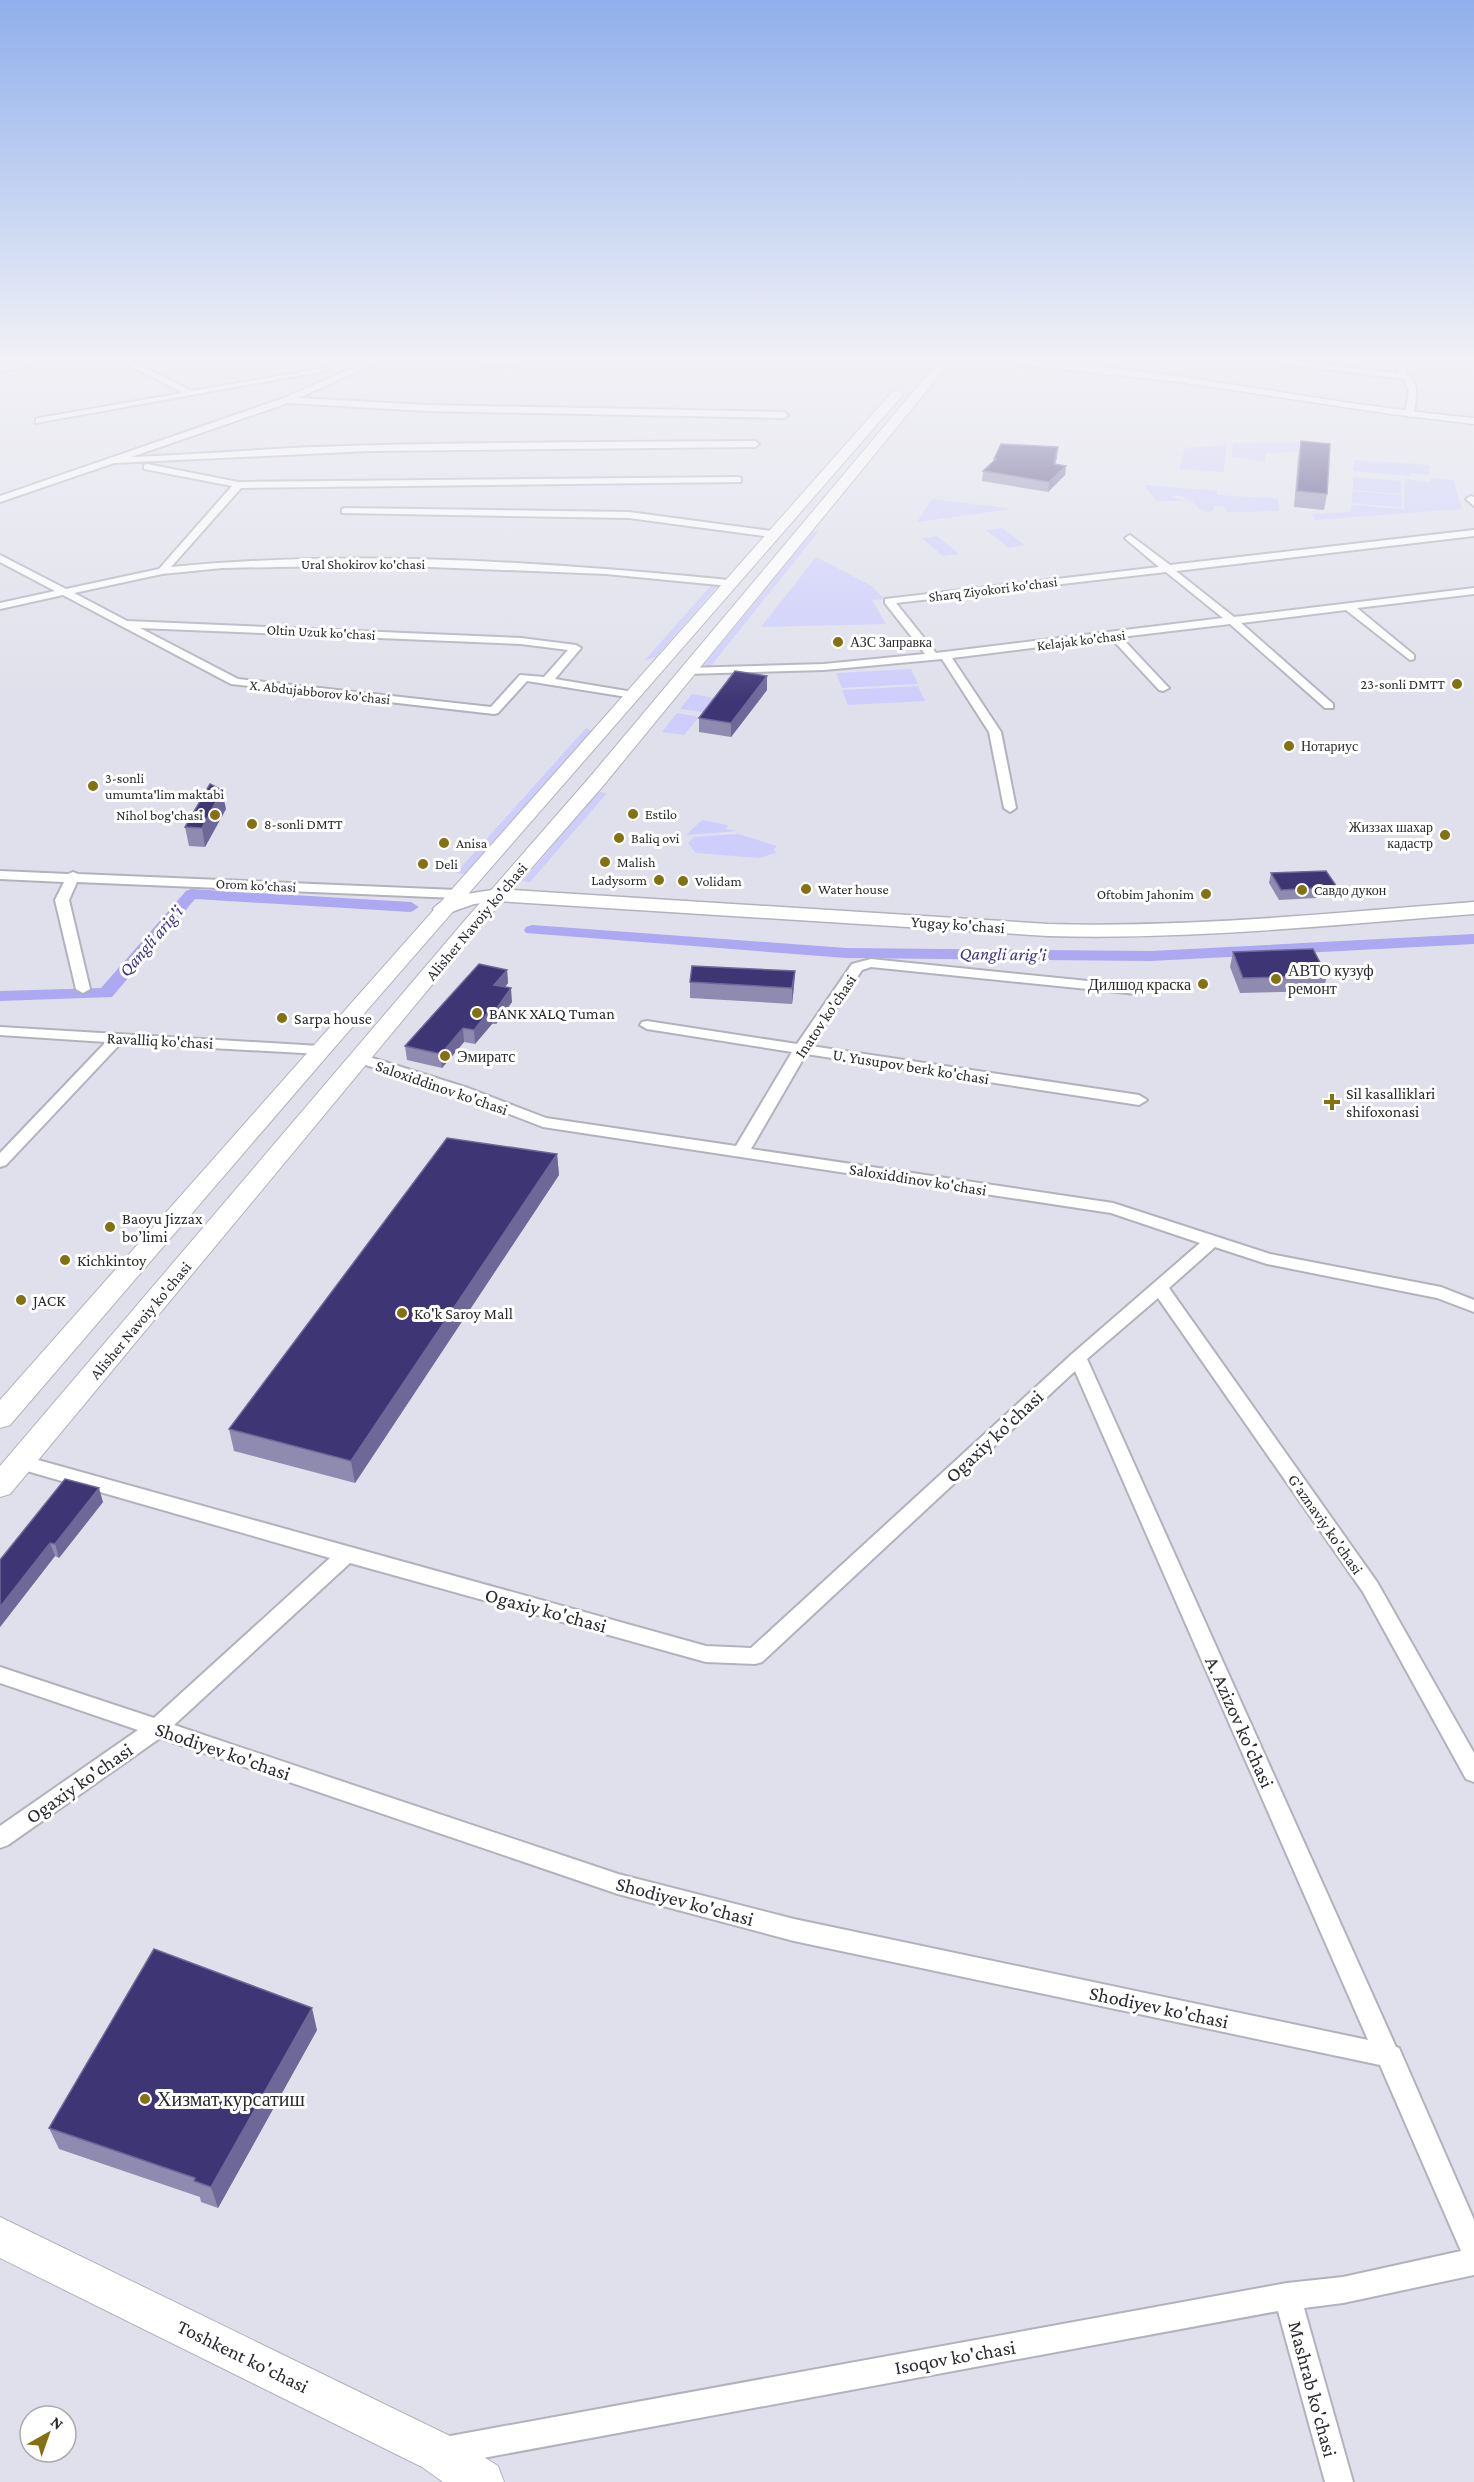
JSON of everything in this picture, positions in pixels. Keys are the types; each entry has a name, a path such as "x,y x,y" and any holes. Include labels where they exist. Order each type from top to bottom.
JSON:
{"main road":[{"name":"Alisher Navoiy ko'chasi","path":"0,1486 361,1059 478,897 633,695 828,471"},
{"name":"Alisher Navoiy ko'chasi","path":"0,1418 320,1050 596,782 854,471"},
{"path":"796,507 822,510"},
{"name":"Yugay ko'chasi","path":"478,897 1048,930 1122,932 1474,908"},
{"name":"Yugay ko'chasi","path":"478,897 914,936 1080,944 1176,943 1474,922"},
{"path":"196,1191 241,1200"},
{"name":"Toshkent ko'chasi","path":"0,2237 437,2452 482,2482"}],"street":[{"path":"0,499 82,471"},
{"path":"170,471 238,484 738,480"},
{"path":"162,571 238,484"},
{"path":"345,511 629,515 772,534"},
{"name":"Sharq Ziyokori ko'chasi","path":"939,656 889,601 1474,533"},
{"path":"1130,538 1234,622 1329,706"},
{"name":"X. Abdujabborov ko'chasi","path":"0,558 235,682 494,711 524,677 547,681"},
{"name":"Ural Shokirov ko'chasi","path":"0,606 162,571 222,565 427,563 606,571 729,583"},
{"name":"Kelajak ko'chasi","path":"686,671 824,667 939,656 1115,637 1474,591"},
{"path":"1349,607 1410,657"},
{"name":"Oltin Uzuk ko'chasi","path":"120,623 521,641 576,648 547,681"},
{"path":"1115,637 1163,688"},
{"path":"939,656 995,732 1010,808"},
{"path":"547,681 633,695"},
{"name":"Orom ko'chasi","path":"0,874 478,897"},
{"path":"73,876 62,900 83,989"},
{"name":"Inatov ko'chasi","path":"741,1152 801,1049 857,967 871,963 1137,990"},
{"name":"U. Yusupov berk ko'chasi","path":"647,1025 1139,1100"},
{"name":"Ravalliq ko'chasi","path":"0,1031 320,1050"},
{"path":"0,1162 118,1037"},
{"name":"Saloxiddinov ko'chasi","path":"361,1059 463,1091 543,1122 1113,1208 1267,1259 1442,1293 1474,1306"},
{"path":"1078,1358 1212,1240"},
{"name":"G'aznaviy ko'chasi","path":"1159,1287 1370,1587 1474,1773"},
{"name":"Ogaxiy ko'chasi","path":"0,1838 156,1729 346,1556 706,1654 755,1656 1078,1358"},
{"name":"A. Azizov ko'chasi","path":"1078,1358 1390,2056 1474,2250"},
{"path":"20,1462 346,1556"},
{"name":"Shodiyev ko'chasi","path":"0,1675 618,1884 794,1930 1390,2056"},
{"name":"Isoqov ko'chasi","path":"437,2452 1287,2296 1343,2290 1474,2262"},
{"name":"Mashrab ko'chasi","path":"1287,2296 1339,2482"}],"shaded area":[{"path":"1353,471 1430,471 1430,475 1410,473 1409,476"},
{"path":"1353,477 1401,481 1401,494 1353,490"},
{"path":"1431,478 1453,480 1462,509 1314,520 1311,514 1351,512 1352,505 1402,509 1404,512 1405,479 1430,482"},
{"path":"1144,485 1217,491 1218,495 1278,499 1279,511 1229,512 1224,506 1213,505 1214,511 1205,512 1193,502 1175,495 1172,497 1185,501 1156,501"},
{"path":"1352,491 1401,495 1401,507 1352,503"},
{"path":"932,499 1012,509 917,522"},
{"path":"1002,528 1025,545 1009,548 986,530"},
{"path":"819,531 710,667 704,665 813,532"},
{"path":"937,536 959,554 943,556 922,538"},
{"path":"816,557 872,586 884,599 872,600 886,624 761,627"},
{"path":"714,582 720,583 656,657 645,660"},
{"path":"911,669 918,684 842,688 836,673"},
{"path":"918,686 925,701 848,705 842,690"},
{"path":"692,694 714,698 703,712 680,709"},
{"path":"677,713 699,717 684,735 662,732"},
{"path":"586,728 592,731 464,874 456,873"},
{"path":"597,793 607,793 530,882 523,881"},
{"path":"702,820 728,825 726,829 737,831 686,835"},
{"path":"738,834 777,846 774,849 776,853 759,858 696,853 688,843 694,837"}],"building":[{"path":"983,471 1061,471 1049,482"},
{"path":"1299,471 1328,471 1327,494 1297,491"},
{"path":"735,671 767,676 731,723 699,718"},
{"path":"210,784 222,790 202,828 185,827"},
{"path":"1326,871 1337,887 1281,890 1271,873"},
{"path":"1313,949 1327,976 1243,978 1233,952"},
{"path":"479,964 507,970 494,985 511,988 495,1011 490,1010 474,1030 463,1028 441,1054 405,1046"},
{"path":"692,966 795,971 792,988 690,982"},
{"name":"Ko'k Saroy Mall","path":"447,1138 557,1154 351,1461 229,1429"},
{"path":"65,1479 99,1488 55,1544 50,1543 0,1607 0,1560"},
{"path":"154,1949 312,2008 211,2187 194,2181 195,2178 49,2128"}],"waterway":[{"name":"Qangli arig'i","path":"0,996 106,993 191,894 411,907"},
{"name":"Qangli arig'i","path":"532,930 846,953 1151,956 1474,939"}],"place":[{"name":"АЗС Заправка","path":"838,642"},
{"name":"23-sonli DMTT","path":"1457,684"},
{"name":"Нотариус","path":"1289,746"},
{"name":"3-sonli umumta'lim maktabi","path":"93,786"},
{"name":"Estilo","path":"633,814"},
{"name":"Nihol bog'chasi","path":"215,815"},
{"name":"8-sonli DMTT","path":"252,824"},
{"name":"Жиззах шахар кадастр","path":"1445,835"},
{"name":"Baliq ovi","path":"619,838"},
{"name":"Anisa","path":"444,843"},
{"name":"Malish","path":"605,862"},
{"name":"Deli","path":"423,864"},
{"name":"Ladysorm","path":"659,880"},
{"name":"Volidam","path":"683,881"},
{"name":"Water house","path":"806,889"},
{"name":"Cавдо дукон","path":"1302,890"},
{"name":"Oftobim Jahonim","path":"1206,894"},
{"name":"АВТО кузуф ремонт","path":"1276,979"},
{"name":"Дилшод краска","path":"1203,984"},
{"name":"BANK XALQ Tuman","path":"477,1013"},
{"name":"Sarpa house","path":"282,1018"},
{"name":"Эмиратс","path":"445,1056"},
{"name":"Sil kasalliklari shifoxonasi","path":"1332,1102"},
{"name":"Baoyu Jizzax bo’limi","path":"110,1227"},
{"name":"Kichkintoy","path":"65,1260"},
{"name":"JACK","path":"21,1300"},
{"name":"Ko'k Saroy Mall","path":"402,1313"},
{"name":"Хизмат курсатиш","path":"145,2099"}]}
